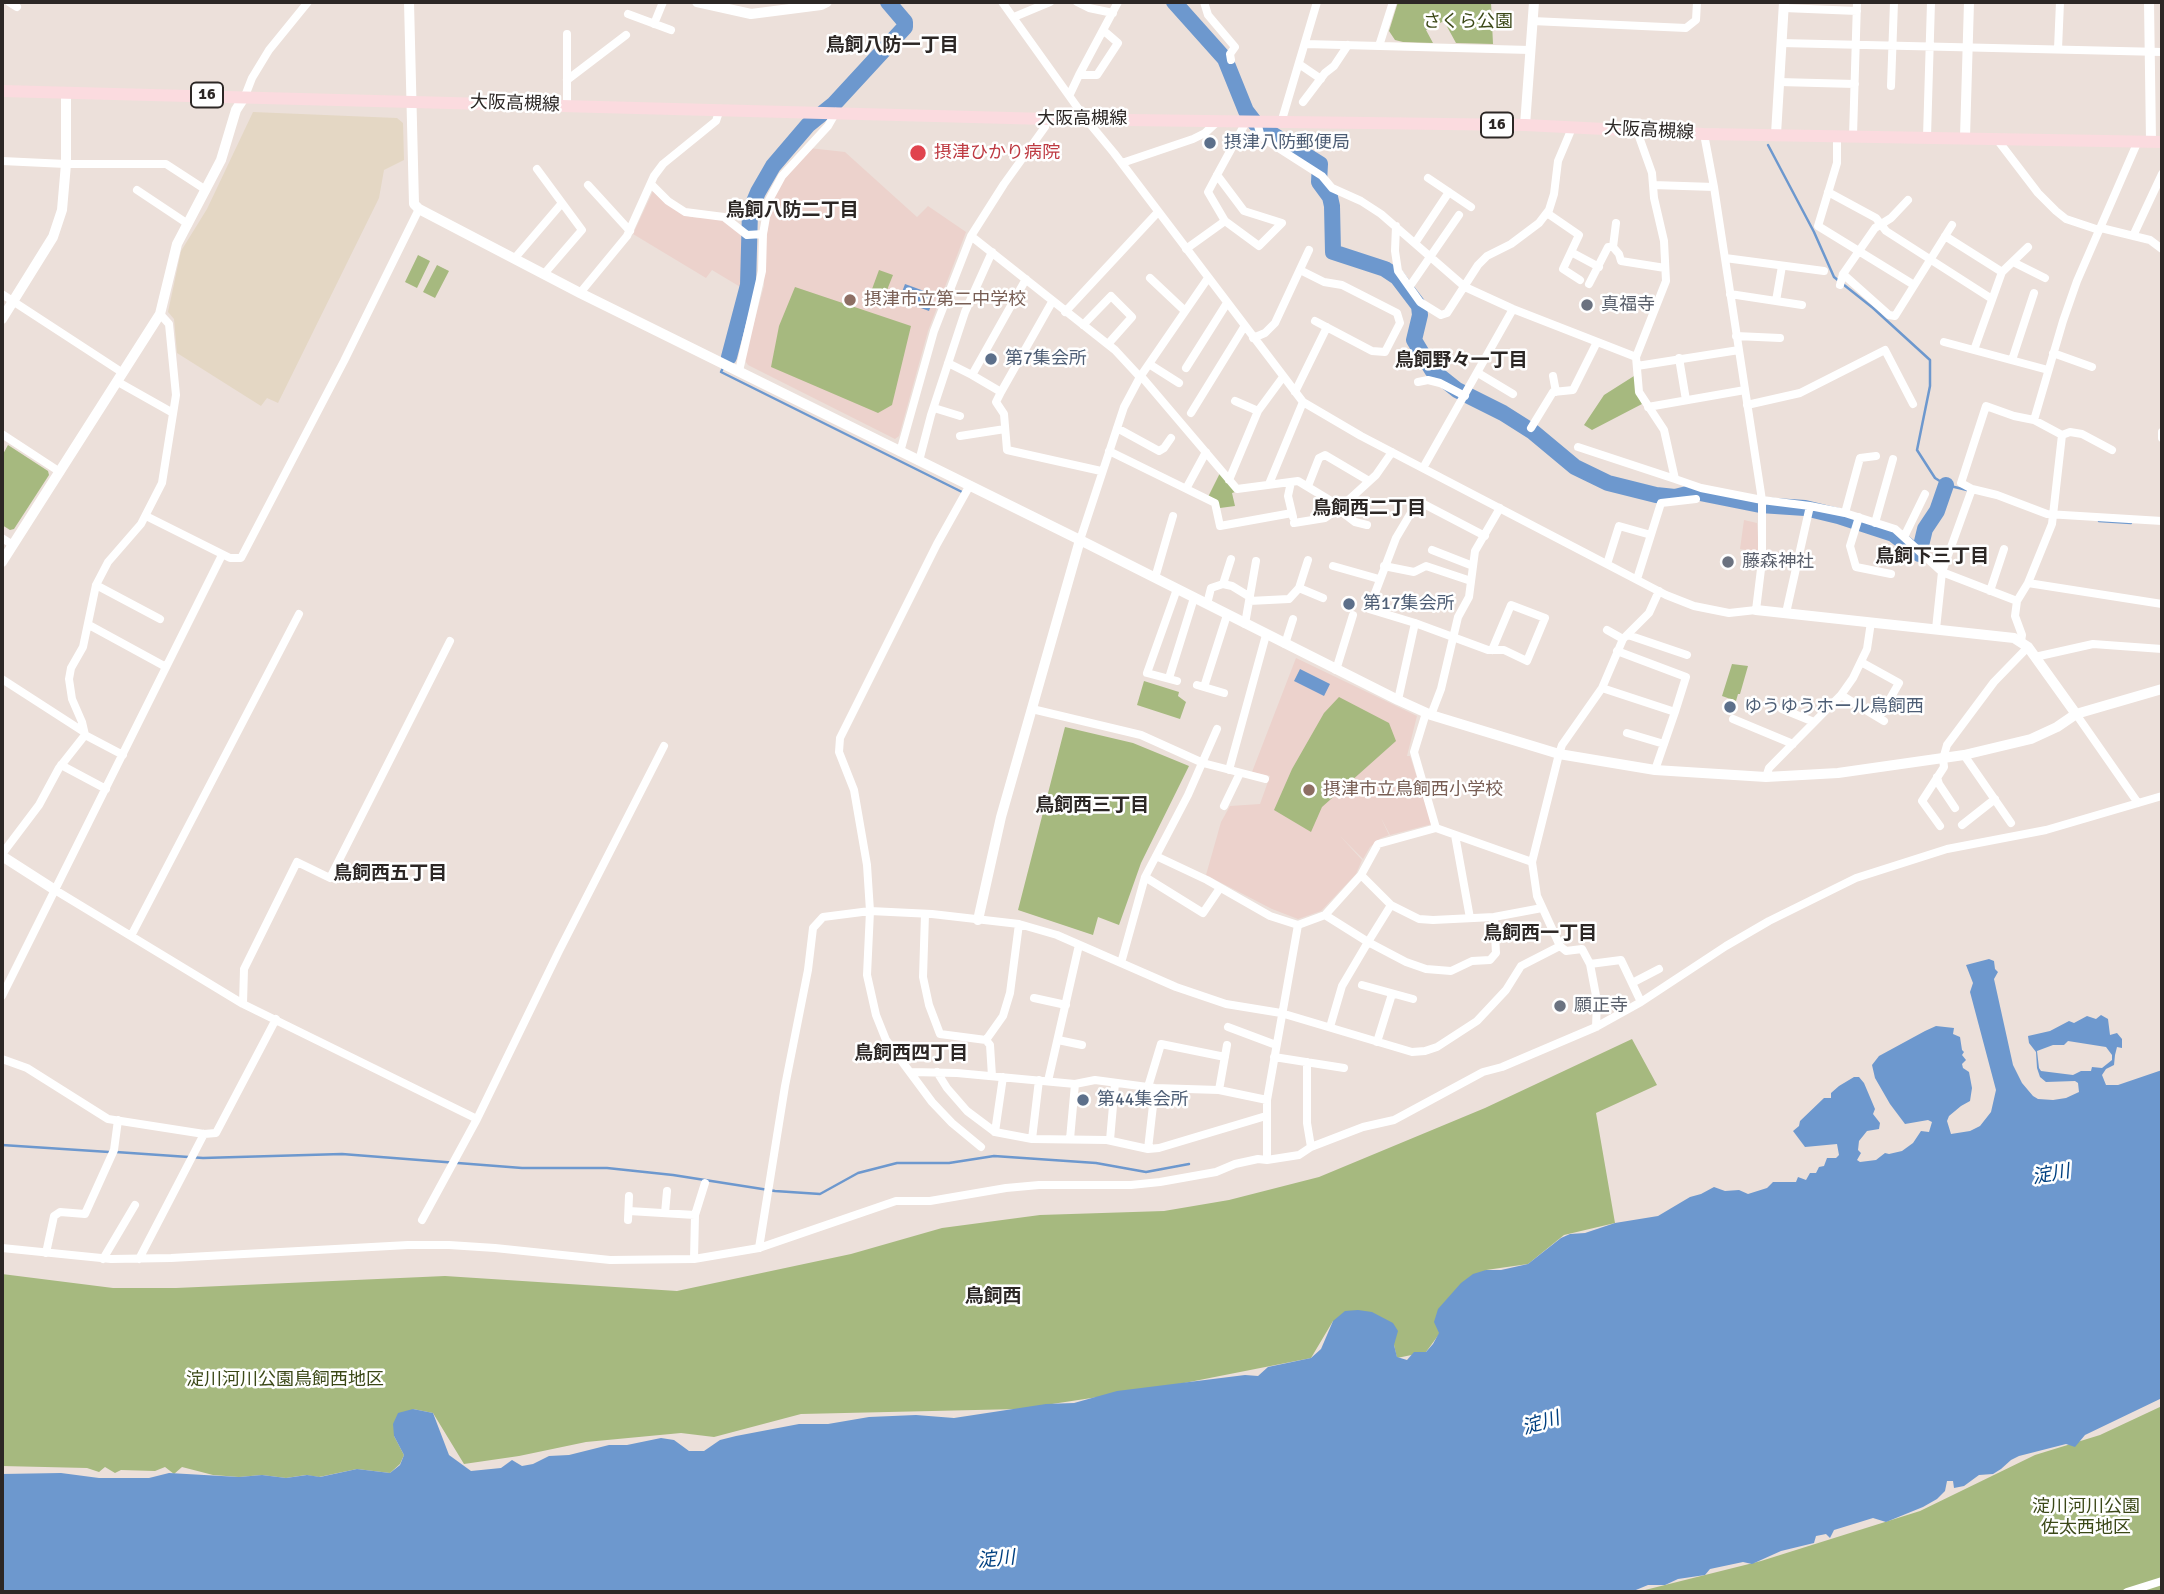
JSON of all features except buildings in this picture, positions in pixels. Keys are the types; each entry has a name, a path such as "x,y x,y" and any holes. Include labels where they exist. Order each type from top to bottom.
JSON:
{"main road":[{"name":"大阪高槻線","path":"2,90 1047,119 1525,125 1704,134 2150,141"}],"street":[{"path":"2,562 160,314 173,256 221,159 236,110 269,50 308,2"},
{"path":"409,2 414,204 419,209 580,293 1429,714 1559,754 1656,770 1766,778 1838,773 1964,755 2043,734 2076,714 2162,689"},
{"path":"654,24 663,2"},
{"path":"696,2 751,14 812,7 827,2"},
{"path":"1002,2 1085,118 1122,163 1244,327 1303,402 1326,418 1659,591 1694,606 1729,613 1756,610 1936,629 2024,644"},
{"path":"1014,17 1050,2"},
{"path":"1077,2 1112,13"},
{"path":"1070,94 1118,2"},
{"path":"1204,2 1208,15 1235,47 1230,54 1231,60"},
{"path":"1281,123 1317,2"},
{"path":"1379,46 1393,2"},
{"path":"1525,125 1534,2"},
{"path":"1532,21 1686,28 1696,20 1698,2"},
{"path":"1891,86 1894,2"},
{"path":"1927,137 1931,2"},
{"path":"1965,137 1969,2"},
{"path":"2058,49 2060,2"},
{"path":"2034,420 2077,281 2100,229 2150,141 2149,2"},
{"path":"1776,134 1784,5 1857,6 1853,136"},
{"path":"628,14 671,30"},
{"path":"1079,75 1097,75 1118,43 1103,30"},
{"path":"567,34 567,105"},
{"path":"567,80 626,35"},
{"path":"1781,43 2162,51"},
{"path":"1305,44 1530,50"},
{"path":"1303,102 1348,45"},
{"path":"1299,64 1321,79"},
{"path":"1779,82 1854,84"},
{"path":"2,319 53,237 62,210 66,164 66,92"},
{"path":"580,293 630,231 663,164 716,121 720,109"},
{"path":"739,371 762,271 763,234 769,200 782,176 828,126 834,112"},
{"path":"900,452 930,342 971,236 1045,127 1047,119"},
{"path":"1122,163 1193,139 1205,133 1218,121"},
{"path":"1217,176 1244,211 1282,223 1259,246 1225,221 1208,191 1217,176 1251,122 1261,137 1319,174 1332,188 1360,201 1396,226 1465,287 1597,342 1636,362 1739,350"},
{"path":"1396,226 1395,251 1398,271 1420,302 1441,315 1447,313 1478,265 1487,256 1511,244 1530,230 1547,213 1554,194 1558,161 1572,128"},
{"path":"1637,131 1652,173 1664,241 1666,281 1636,362 1639,392 1664,430 1675,479"},
{"path":"1704,134 1762,504 1762,561 1756,610"},
{"path":"1837,135 1837,163 1818,226 1914,285"},
{"path":"1996,138 2038,193 2066,219 2150,240 2162,249"},
{"path":"2,161 166,164 206,190"},
{"path":"537,169 582,230 544,274"},
{"path":"2133,236 2162,174"},
{"path":"1428,178 1471,207"},
{"path":"651,184 668,201 685,212 724,217 747,235 763,234"},
{"path":"588,185 630,231"},
{"path":"1653,185 1714,187"},
{"path":"137,190 188,224"},
{"path":"1415,243 1449,192"},
{"path":"1828,192 1876,218 1886,231 1992,299"},
{"path":"1908,200 1891,218 1875,228 1842,279 1889,316 1895,317 1952,225"},
{"path":"514,259 562,203"},
{"path":"146,516 222,555 241,558 344,361 419,209"},
{"path":"1065,312 1158,212"},
{"path":"1547,213 1579,235 1563,269 1584,282 1599,267 1608,247 1613,247"},
{"path":"1410,286 1459,215"},
{"path":"1186,249 1225,221"},
{"path":"1616,223 1613,247 1619,254 1620,261 1665,268"},
{"path":"971,236 1108,344 1237,489 1298,481 1340,508 1354,522 1367,524"},
{"path":"1945,236 2002,272"},
{"path":"1974,350 2002,272 2028,247"},
{"path":"1253,338 1265,333 1275,323 1309,250"},
{"path":"919,461 965,312 992,252"},
{"path":"1571,252 1599,267"},
{"path":"1725,258 1824,271"},
{"path":"2013,261 2045,278"},
{"path":"1776,301 1782,266"},
{"path":"1300,270 1324,282 1342,285 1397,313 1399,323 1385,352 1372,351 1315,321"},
{"path":"1150,278 1185,312"},
{"path":"978,920 1001,817 1101,471 1124,407 1140,377 1208,278"},
{"path":"972,374 1026,279"},
{"path":"2012,360 2034,293"},
{"path":"1730,294 1802,304"},
{"path":"2,295 173,413"},
{"path":"1083,325 1111,296 1132,317 1108,344"},
{"path":"1052,302 996,402 1004,414 1007,450 1101,471"},
{"path":"1186,368 1227,303"},
{"path":"1423,468 1513,309"},
{"path":"85,733 72,699 69,679 71,668 83,647 96,585 108,562 146,516 164,474 176,395 171,334 169,324 160,314"},
{"path":"1191,413 1244,327"},
{"path":"1295,392 1327,327"},
{"path":"1736,336 1780,338"},
{"path":"1531,428 1553,392 1573,390 1597,342"},
{"path":"1944,342 2048,370"},
{"path":"1747,405 1800,393 1885,350 1913,404"},
{"path":"2053,353 2092,367"},
{"path":"1679,358 1686,400"},
{"path":"948,363 1001,392"},
{"path":"1149,364 1180,383"},
{"path":"1478,373 1513,394"},
{"path":"1553,376 1556,392"},
{"path":"1229,480 1258,411 1283,377"},
{"path":"1419,382 1428,380 1440,383 1466,395"},
{"path":"1648,407 1745,390"},
{"path":"1235,401 1258,411"},
{"path":"1269,484 1303,402"},
{"path":"2112,450 2082,434 2070,432 2062,435 2034,420 1986,406 1961,483 1971,490 1997,495 2054,516 2162,521"},
{"path":"934,408 960,416"},
{"path":"1117,428 1159,451 1171,438"},
{"path":"960,436 1005,429"},
{"path":"2162,432 2162,438"},
{"path":"2,434 60,472"},
{"path":"2062,435 2054,516 2028,583 2017,601 2015,615 2024,644 2138,803"},
{"path":"1578,447 1701,488 1762,504 1845,513 1858,521 1895,529 1942,572 2017,601"},
{"path":"1109,451 1214,503 1220,526 1292,513"},
{"path":"1186,487 1206,452"},
{"path":"1290,482 1288,496 1295,525 1325,518 1369,481 1392,452"},
{"path":"1308,486 1319,458 1325,455 1369,481"},
{"path":"1845,513 1860,458 1876,456"},
{"path":"1875,523 1893,459"},
{"path":"970,485 937,544 840,738 839,752 854,790 864,852 870,911 867,975 876,1015 886,1040 932,1102 981,1147"},
{"path":"1936,629 1942,572 1971,490"},
{"path":"1904,537 1925,494"},
{"path":"1637,579 1661,503 1696,499"},
{"path":"1485,536 1418,501 1396,538 1369,609 1492,650 1504,650 1527,661 1545,618 1511,605 1492,650"},
{"path":"1786,613 1810,508"},
{"path":"1436,828 1414,752 1419,730 1441,689 1458,617 1469,597 1475,551 1500,509"},
{"path":"1155,578 1164,533 1173,516"},
{"path":"1858,521 1850,546 1856,567 1891,575"},
{"path":"1607,564 1619,526 1651,535"},
{"path":"2,538 13,545"},
{"path":"1990,591 2004,549"},
{"path":"1432,550 1473,566"},
{"path":"2,996 222,555"},
{"path":"1223,584 1231,559"},
{"path":"1207,604 1211,588 1223,584 1232,586 1250,599 1289,599 1299,588 1308,560"},
{"path":"1245,624 1256,561"},
{"path":"1334,566 1379,579"},
{"path":"1384,566 1414,572 1426,566 1471,581"},
{"path":"2028,583 2162,604"},
{"path":"96,585 160,619"},
{"path":"1299,588 1323,598"},
{"path":"1177,589 1147,673 1173,679 1194,598"},
{"path":"1596,1027 1597,1001 1590,964 1582,948 1566,951 1560,946 1542,908 1532,862 1562,745 1602,688 1617,651 1626,637 1649,614 1659,591"},
{"path":"131,936 299,614"},
{"path":"1224,693 1201,686 1227,615"},
{"path":"1336,670 1353,615"},
{"path":"1285,644 1293,619"},
{"path":"1766,778 1769,768 1841,695 1867,649 1871,622"},
{"path":"1398,700 1415,623"},
{"path":"89,625 166,667"},
{"path":"1607,630 1687,655"},
{"path":"1229,770 1266,635"},
{"path":"243,1004 244,969 297,862 330,878 450,641"},
{"path":"1940,826 1922,801 1944,767 1947,745 2024,644"},
{"path":"2035,657 2093,644 2162,649"},
{"path":"1617,651 1686,677 1656,770"},
{"path":"1841,695 1882,720 1899,683 1861,662"},
{"path":"2,679 123,755"},
{"path":"1602,688 1675,712"},
{"path":"1032,709 1141,735 1203,763 1265,779"},
{"path":"1782,709 1814,722"},
{"path":"1733,719 1793,744"},
{"path":"1121,963 1145,877 1203,763 1217,729"},
{"path":"85,733 61,765 39,805 2,855 243,1004 477,1119"},
{"path":"1627,733 1664,744"},
{"path":"422,1220 477,1119 664,746"},
{"path":"1964,755 2011,823"},
{"path":"61,765 106,789"},
{"path":"1224,806 1240,773"},
{"path":"1937,777 1955,808"},
{"path":"2,1248 103,1259 139,1259 408,1245 495,1248 621,1260 694,1259 759,1248 896,1201 915,1203 1039,1185 1131,1185 1160,1182 1216,1172 1258,1158 1267,1160 1299,1155 1311,1147 1363,1126 1394,1120 1483,1072 1503,1067 1596,1027 1641,1002 1769,921 1856,878 1947,849 2046,830 2162,796"},
{"path":"1962,825 1995,799"},
{"path":"1156,856 1270,916 1298,925 1325,915 1361,875 1378,844 1436,828 1532,862"},
{"path":"1455,835 1469,918"},
{"path":"1361,875 1391,905 1419,919 1494,917 1542,908"},
{"path":"1145,877 1203,913 1220,888"},
{"path":"1330,1027 1342,986 1391,905"},
{"path":"759,1248 813,928 823,917 870,911 1019,924 1079,945 1176,987 1226,1004 1282,1013 1412,1052 1437,1048 1477,1021 1492,1007 1521,966 1560,946"},
{"path":"925,914 923,977 929,1005 940,1034 986,1040 990,1045 992,1076"},
{"path":"1325,915 1406,962 1426,969 1451,971 1472,961 1490,960 1496,953 1494,917"},
{"path":"986,1040 1003,1016 1010,993 1019,924"},
{"path":"1267,1160 1267,1100 1298,925"},
{"path":"1032,1139 1043,1081 1058,1040 1079,945"},
{"path":"1590,964 1621,960 1641,1002"},
{"path":"1632,983 1659,969"},
{"path":"1363,985 1413,999"},
{"path":"1377,1042 1392,993"},
{"path":"1034,998 1066,1005"},
{"path":"2,1059 27,1068 108,1119 216,1133 276,1019"},
{"path":"1228,1027 1276,1045"},
{"path":"1058,1040 1082,1045"},
{"path":"1148,1149 1151,1088 1161,1044 1225,1056"},
{"path":"1219,1090 1227,1045"},
{"path":"1274,1057 1344,1068"},
{"path":"1307,1062 1307,1123 1311,1147"},
{"path":"911,1072 1075,1084 1095,1080 1151,1088 1219,1090 1267,1100"},
{"path":"937,1072 967,1111 995,1132 1032,1139 1110,1140 1148,1149 1159,1148 1266,1116"},
{"path":"995,1132 1003,1077"},
{"path":"1110,1140 1115,1083"},
{"path":"1070,1139 1075,1084"},
{"path":"46,1253 52,1218 60,1212 85,1214 113,1153 118,1120"},
{"path":"139,1259 204,1133"},
{"path":"694,1259 695,1215 705,1183"},
{"path":"665,1213 667,1191"},
{"path":"629,1196 629,1215 695,1215"},
{"path":"103,1259 135,1205"},
{"path":"2127,1592 2162,1581"}],"shaded area":[{"path":"253,112 397,118 403,123 404,160 384,170 379,198 278,403 267,398 261,406 177,353 174,319 168,312 181,251 207,209"},
{"name":"摂津市立第二中学校","path":"809,148 845,152 917,217 928,206 966,232 928,331 899,436 895,439 748,365 744,359 764,286 764,251 772,201 784,178"},
{"path":"653,191 663,201 690,217 723,219 748,239 747,267 742,288 712,270 706,278 633,234"},
{"path":"1744,520 1757,523 1759,552 1740,549"},
{"name":"摂津市立鳥飼西小学校","path":"1296,658 1417,716 1407,756 1410,756 1432,824 1390,835 1381,818 1389,835 1370,847 1363,859 1340,836 1362,860 1356,874 1321,911 1298,919 1272,909 1206,875 1221,822 1230,806 1260,804 1270,776 1252,772"}],"green space":[{"name":"さくら公園","path":"1398,2 1491,2 1493,44 1456,43 1444,21 1426,30 1433,43 1395,40 1389,31"},
{"path":"418,255 430,261 417,288 405,282"},
{"path":"437,265 449,271 435,298 423,292"},
{"path":"879,270 893,275 881,305 868,300"},
{"path":"795,287 911,326 892,405 878,413 771,367 779,326"},
{"path":"1634,376 1642,404 1592,430 1584,425 1604,395"},
{"path":"8,445 48,471 49,475 14,529 10,530 2,525 2,456"},
{"path":"1220,473 1235,492 1232,493 1235,506 1220,508 1208,497"},
{"path":"1732,664 1748,666 1736,701 1722,696"},
{"path":"1144,681 1179,692 1178,696 1186,702 1180,719 1137,705"},
{"path":"1339,697 1389,723 1396,741 1322,807 1311,832 1274,810 1292,769 1324,713"},
{"path":"1065,727 1133,743 1189,766 1141,863 1119,925 1098,917 1093,935 1018,910"},
{"name":"淀川河川公園鳥飼西地区","path":"1632,1039 1657,1085 1596,1113 1615,1223 1564,1235 1528,1264 1486,1270 1426,1352 1397,1358 1394,1345 1333,1321 1311,1358 1164,1387 1019,1409 801,1414 714,1437 681,1433 586,1442 464,1464 433,1413 413,1409 394,1436 404,1455 400,1464 390,1473 357,1469 319,1477 306,1475 286,1478 213,1475 182,1467 174,1474 165,1467 155,1471 121,1470 115,1473 105,1467 99,1472 87,1468 2,1466 2,1274 113,1288 176,1288 445,1276 677,1291 851,1254 942,1228 1040,1215 1164,1211 1229,1200 1319,1177 1485,1108"},
{"name":"淀川河川公園 佐太西地区","path":"2162,1406 2162,1592 1637,1592 1761,1561 1920,1511 2035,1455 2100,1435"}],"water":[{"path":"905,284 935,295 929,311 899,300"},
{"path":"1300,669 1330,684 1324,696 1294,681"},
{"name":"淀川","path":"1989,959 1994,961 1998,972 1994,979 2013,1065 2022,1083 2038,1099 2066,1098 2079,1092 2078,1083 2046,1082 2040,1077 2036,1052 2029,1043 2028,1036 2050,1031 2069,1021 2074,1023 2087,1016 2096,1019 2101,1015 2108,1019 2110,1035 2117,1033 2122,1039 2122,1048 2117,1047 2114,1065 2102,1075 2106,1085 2118,1085 2162,1070 2162,1398 2085,1435 2075,1447 2066,1444 2019,1456 1993,1474 1979,1475 1964,1486 1954,1488 1953,1481 1947,1481 1945,1491 1937,1499 1886,1522 1873,1518 1834,1530 1830,1538 1826,1534 1816,1536 1814,1543 1781,1551 1752,1564 1743,1562 1710,1569 1705,1575 1678,1579 1665,1585 1648,1585 1631,1592 2,1592 2,1474 61,1473 99,1478 149,1478 169,1473 286,1478 307,1475 320,1477 357,1469 390,1473 400,1465 404,1455 394,1436 393,1424 398,1413 413,1409 433,1413 449,1455 471,1471 501,1468 512,1460 522,1466 549,1456 569,1455 609,1445 627,1445 661,1438 674,1440 689,1451 704,1451 720,1440 799,1424 828,1424 869,1417 916,1415 954,1418 1046,1404 1074,1403 1117,1391 1245,1375 1258,1376 1268,1367 1311,1358 1321,1349 1333,1321 1345,1311 1372,1312 1393,1323 1398,1331 1394,1345 1397,1357 1407,1360 1414,1352 1426,1352 1433,1344 1439,1333 1434,1322 1438,1309 1461,1283 1473,1274 1528,1264 1570,1234 1658,1216 1690,1197 1714,1187 1725,1191 1739,1190 1748,1194 1767,1188 1773,1182 1796,1182 1798,1177 1806,1180 1810,1173 1816,1173 1819,1167 1824,1166 1827,1158 1836,1158 1839,1155 1837,1144 1805,1147 1793,1131 1824,1098 1831,1098 1831,1093 1854,1077 1859,1077 1864,1083 1875,1109 1873,1114 1880,1123 1879,1129 1867,1131 1859,1141 1858,1150 1861,1153 1857,1160 1876,1160 1885,1153 1902,1151 1913,1143 1921,1131 1929,1132 1932,1122 1928,1120 1905,1124 1875,1078 1872,1065 1879,1056 1936,1026 1954,1028 1953,1034 1960,1037 1964,1052 1962,1055 1966,1060 1962,1064 1969,1072 1972,1088 1970,1101 1949,1116 1947,1121 1951,1134 1970,1131 1980,1126 1991,1112 1996,1090 1970,992 1973,983 1966,965","holes":["2068,1041 2106,1047 2112,1060 2102,1068 2092,1067 2091,1071 2081,1071 2073,1075 2041,1071 2039,1068 2037,1051 2053,1045 2064,1045"]}],"waterway":[{"path":"729,357 748,285 750,211 758,192 773,166 808,125 834,104 905,27 905,22 888,2"},
{"path":"1174,2 1225,59 1246,111 1256,124 1320,164 1319,182 1330,197 1332,206 1333,252 1385,269 1397,277 1419,306 1420,315 1414,340 1432,370 1457,390 1503,413 1533,432 1575,467 1608,483 1656,495 1675,497 1695,492 1760,505 1805,508 1838,516 1893,534 1919,554 1925,529 1937,511 1946,485"},
{"path":"1768,145 1814,232 1834,277 1930,360 1930,386 1917,450 1935,478 1946,485 1967,490"},
{"path":"723,368 721,372 962,492"},
{"path":"2099,521 2131,523"},
{"path":"2,1145 109,1152"},
{"path":"116,1152 203,1158 342,1154 522,1168 607,1168 775,1191 820,1194 858,1173 897,1163 949,1163 994,1156 1096,1163 1146,1172 1189,1164"}],"place":[{"name":"摂津八防郵便局","path":"1210,143"},
{"name":"摂津ひかり病院","path":"918,153"},
{"name":"摂津市立第二中学校","path":"850,300"},
{"name":"真福寺","path":"1587,305"},
{"name":"第7集会所","path":"991,359"},
{"name":"藤森神社","path":"1728,562"},
{"name":"第17集会所","path":"1349,604"},
{"name":"ゆうゆうホール鳥飼西","path":"1730,707"},
{"name":"摂津市立鳥飼西小学校","path":"1309,790"},
{"name":"願正寺","path":"1560,1006"},
{"name":"第44集会所","path":"1083,1100"}],"district":[{"name":"鳥飼八防一丁目","path":"892,46"},
{"name":"鳥飼八防二丁目","path":"792,211"},
{"name":"鳥飼野々一丁目","path":"1461,361"},
{"name":"鳥飼西二丁目","path":"1369,509"},
{"name":"鳥飼下三丁目","path":"1932,557"},
{"name":"鳥飼西三丁目","path":"1092,806"},
{"name":"鳥飼西五丁目","path":"390,874"},
{"name":"鳥飼西一丁目","path":"1540,934"},
{"name":"鳥飼西四丁目","path":"911,1054"},
{"name":"鳥飼西","path":"993,1297"}]}
